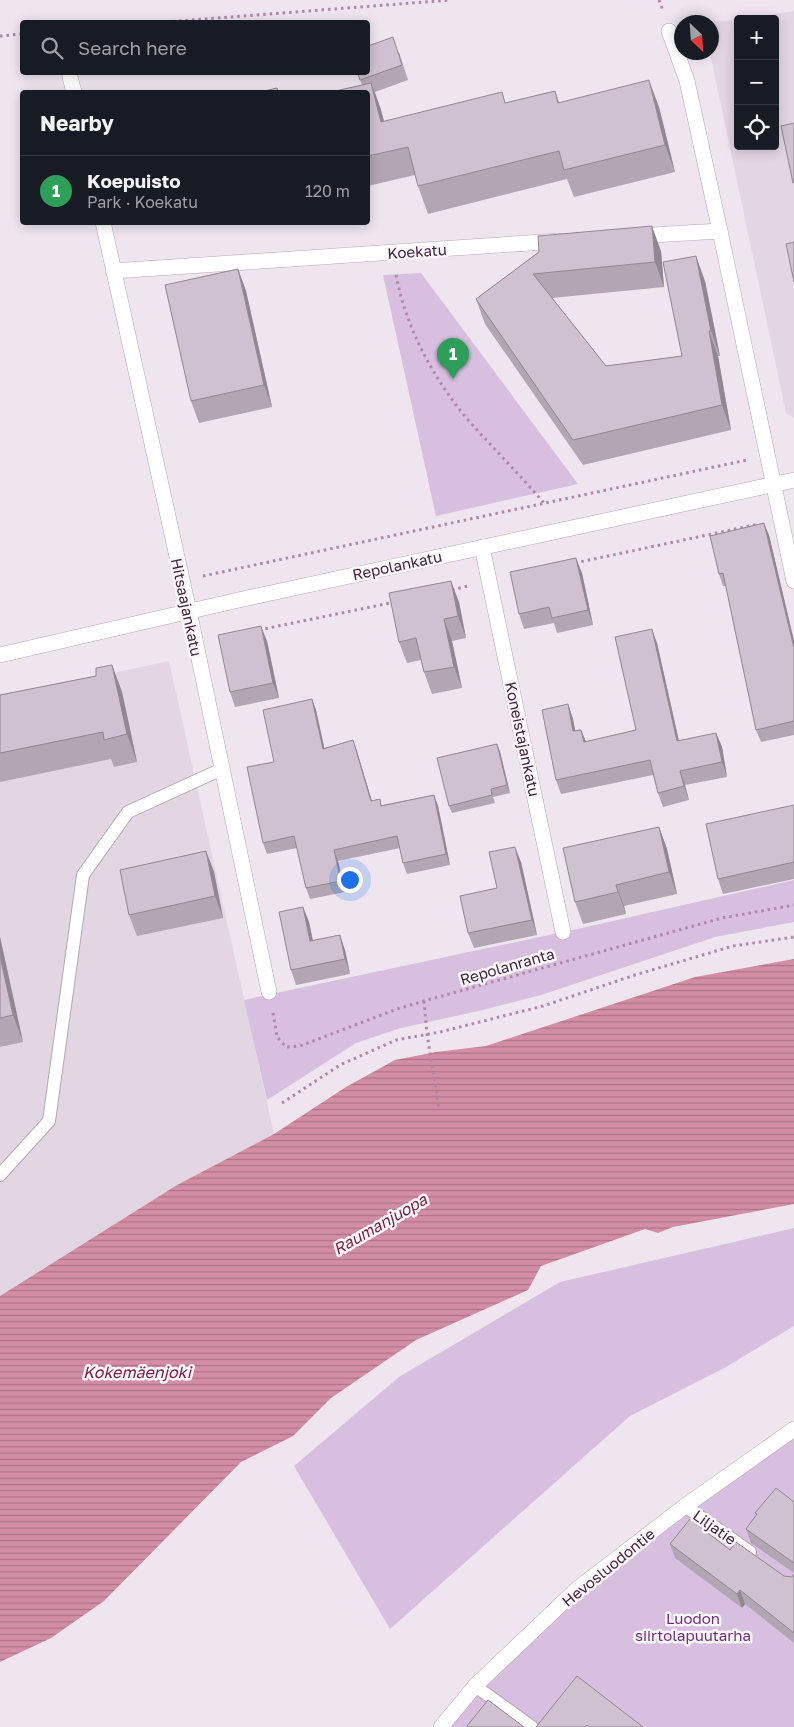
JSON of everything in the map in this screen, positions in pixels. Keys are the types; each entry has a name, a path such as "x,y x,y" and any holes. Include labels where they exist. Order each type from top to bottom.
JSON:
{"street":[{"path":"669,31 687,81 794,581"},
{"path":"70,77 73,90"},
{"name":"Hitsaajankatu","path":"104,225 182,580 269,992"},
{"path":"621,237 720,231"},
{"name":"Koekatu","path":"113,271 571,241"},
{"name":"Repolankatu","path":"0,655 482,546 794,480"},
{"name":"Koneistajankatu","path":"482,546 564,932"},
{"name":"Hevosluodontie","path":"441,1727 475,1686 577,1589 684,1506 794,1429"}],"lane":[{"path":"0,1175 49,1121 83,874 128,812 222,769"},
{"name":"Liljatie","path":"684,1506 763,1561"},
{"path":"475,1686 532,1727"}],"path":[{"path":"192,20 451,0"},
{"path":"0,36 20,34"},
{"path":"392,252 398,287 412,328 431,368 468,420 514,467 544,503"},
{"path":"182,580 767,456"},
{"name":"Repolanranta","path":"269,992 277,1037 286,1046 300,1046 397,1009 424,1001 722,918 794,905"},
{"path":"282,1103 340,1065 396,1040 543,1006 635,975 733,946 794,937"},
{"path":"424,1001 427,1034 439,1109"}],"shaded area":[{"path":"794,11 794,418 786,413 711,60 719,60 719,21 734,20 734,150 779,150 779,15 768,15"},
{"path":"169,661 274,1134 177,1185 0,1296 0,697"}],"green space":[{"path":"421,273 578,484 436,516 383,275"},
{"path":"794,880 794,922 715,937 541,995 401,1028 356,1043 267,1100 244,1000 582,928"},
{"path":"794,1228 794,1326 726,1367 630,1416 390,1629 294,1466 399,1377 560,1282"},
{"name":"Luodon siirtolapuutarha","path":"794,1429 794,1727 441,1727 577,1589"}],"water":[{"name":"Kokemäenjoki","path":"794,959 794,1204 673,1227 658,1233 645,1229 541,1266 528,1290 416,1340 331,1398 293,1436 241,1462 104,1601 51,1638 0,1662 0,1296 177,1185 274,1134 346,1087 395,1060 436,1052 486,1046 695,977"}],"building":[{"path":"393,37 402,65 360,80 358,75 370,75 370,45"},
{"path":"649,80 665,145 564,170 559,151 418,186 408,147 370,156 370,90 340,90 371,83 381,122 502,92 505,103 555,91 558,103"},
{"path":"794,123 794,183 793,183 781,126"},
{"path":"652,226 655,262 533,274 606,366 682,356 663,262 696,256 711,331 709,331 722,405 573,440 476,299 539,252 538,236"},
{"path":"794,242 794,282 786,244"},
{"path":"238,269 264,385 191,401 165,285"},
{"path":"764,523 794,648 794,721 756,730 723,573 719,574 710,536"},
{"path":"576,558 588,610 552,618 549,607 519,614 510,572"},
{"path":"451,581 458,616 444,619 454,667 424,672 416,638 399,642 389,593"},
{"path":"261,626 273,683 230,692 218,635"},
{"path":"652,629 677,741 716,733 722,762 680,771 684,786 658,793 650,760 556,780 542,710 568,704 573,731 581,730 584,742 636,730 615,637"},
{"path":"112,665 127,734 104,740 103,732 0,753 0,695 96,676 96,668"},
{"path":"312,699 323,749 353,740 371,801 380,799 381,806 434,795 446,854 403,863 397,836 334,850 341,881 306,888 294,836 263,843 247,767 274,762 263,710"},
{"path":"497,744 507,785 491,789 492,795 449,806 437,758"},
{"path":"794,805 794,862 718,879 706,824"},
{"path":"659,827 669,872 616,885 618,892 575,902 563,848"},
{"path":"515,847 532,920 468,933 460,896 497,888 489,852"},
{"path":"206,851 215,896 129,915 120,870"},
{"path":"303,907 310,941 340,935 345,959 291,970 279,912"},
{"path":"0,956 13,1015 0,1018"},
{"path":"776,1488 794,1502 794,1563 746,1529 757,1514 755,1513"},
{"path":"690,1519 730,1550 736,1542 784,1576 792,1577 794,1574 794,1633 740,1590 737,1594 670,1544"},
{"path":"577,1676 643,1727 590,1727 587,1725 585,1727 536,1727"},
{"path":"488,1700 524,1727 467,1726"}],"place":[{"name":"Koepuisto","path":"453,379"}],"water label":[{"name":"Raumanjuopa","path":"380,1224"}]}
